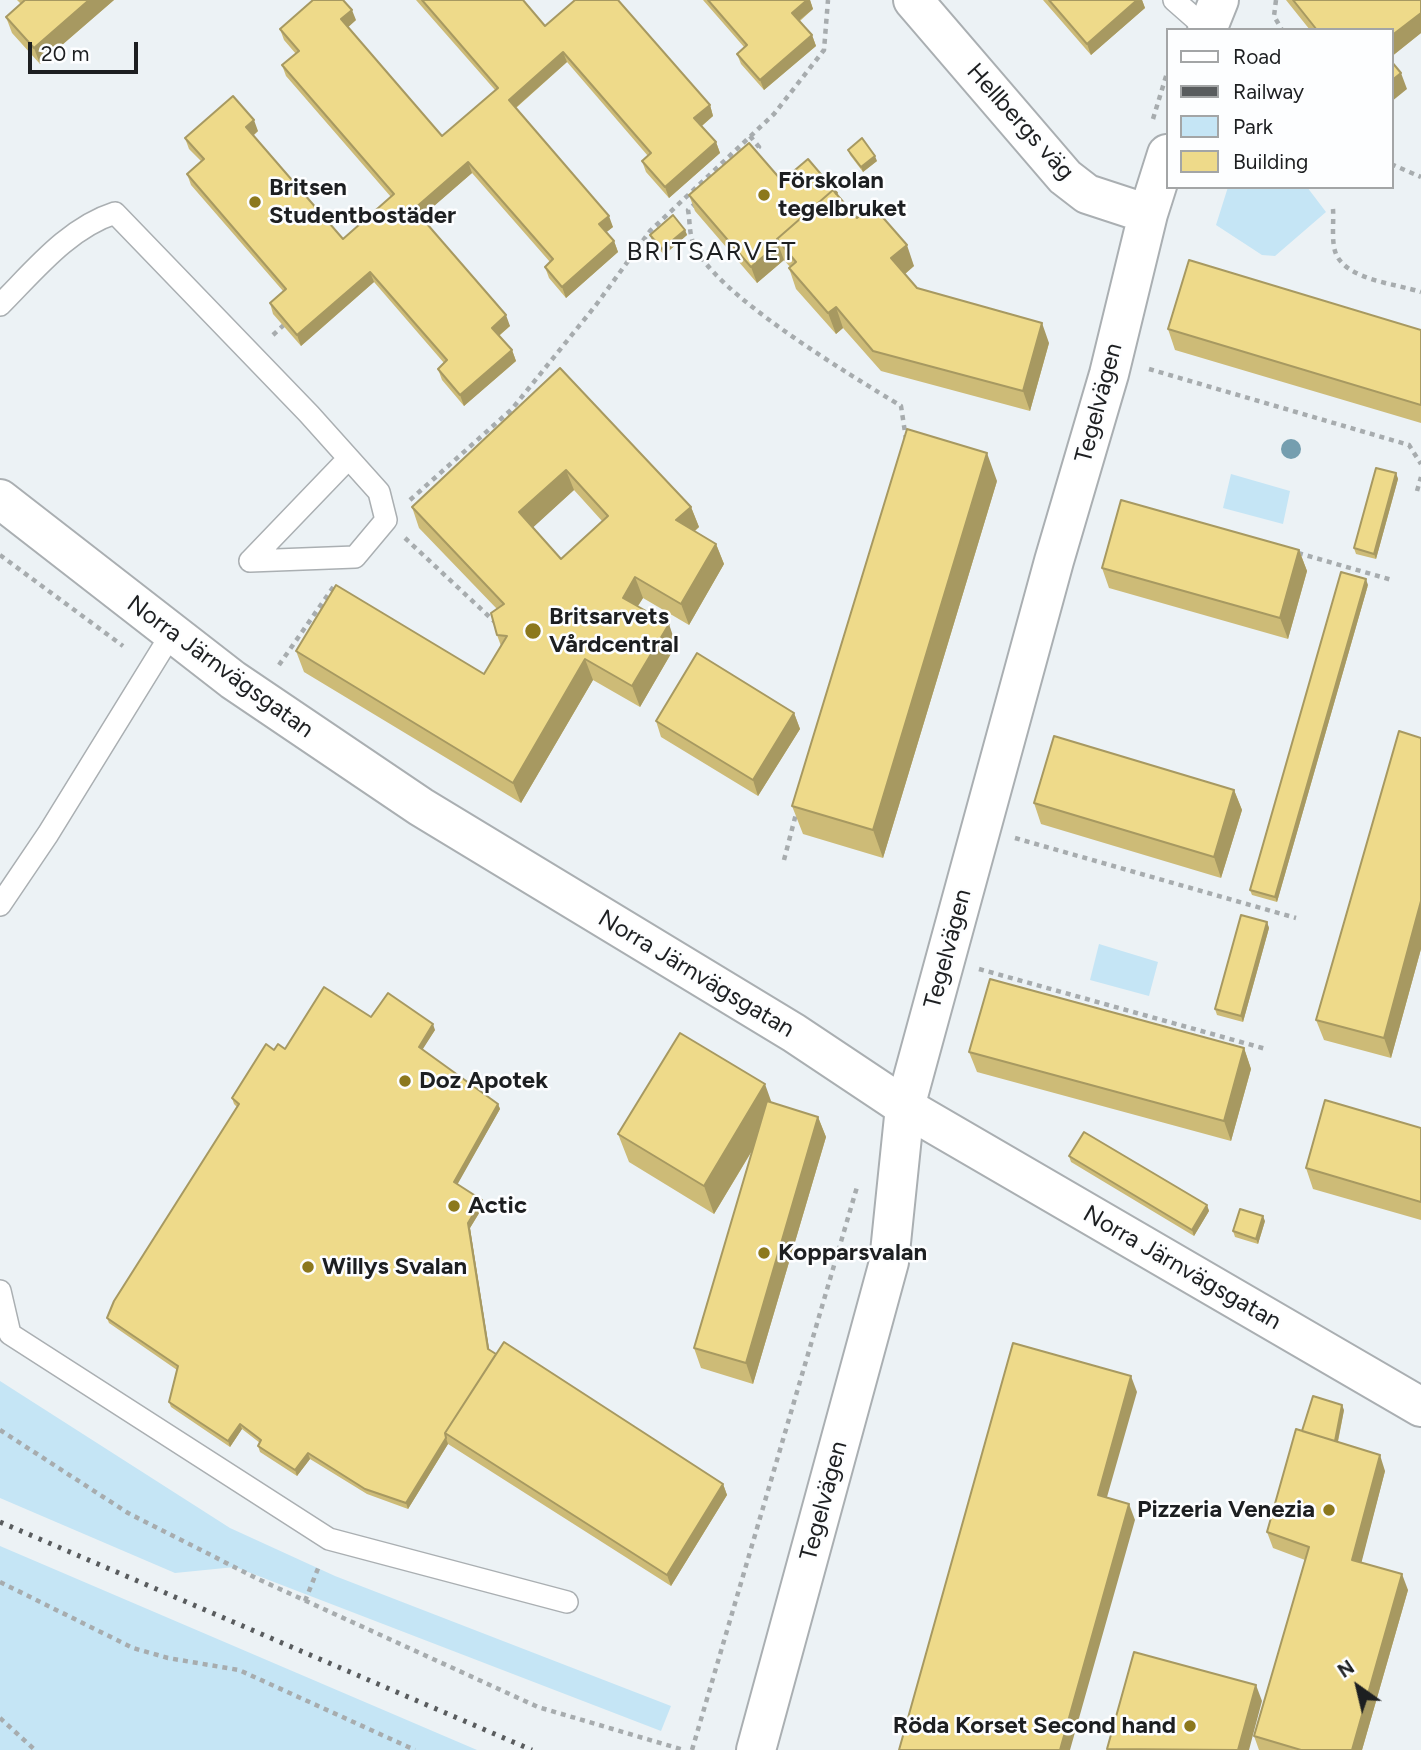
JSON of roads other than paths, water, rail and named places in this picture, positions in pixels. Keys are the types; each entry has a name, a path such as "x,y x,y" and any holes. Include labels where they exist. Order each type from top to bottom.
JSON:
{"street":[{"name":"Hellbergs väg","path":"913,0 1065,177 1087,194 1148,214"},
{"path":"1207,28 1219,0"},
{"name":"Tegelvägen","path":"757,1750 889,1262 905,1107 1112,358 1148,214 1166,157"},
{"name":"Norra Järnvägsgatan","path":"0,499 162,649 257,696 421,807 794,1033 905,1107 1421,1407"}],"lane":[{"path":"1174,0 1206,28"},
{"path":"0,305 57,248 97,219 116,214 348,459 379,492 386,520 355,557 250,561 348,459"},
{"path":"0,905 162,649"},
{"path":"0,1291 9,1334 329,1539 568,1602"}],"railway":[{"path":"0,1522 532,1750"}],"place":[{"name":"Förskolan tegelbruket","path":"764,195"},
{"name":"Britsen Studentbostäder","path":"255,202"},
{"name":"Britsarvets Vårdcentral","path":"533,631"},
{"name":"Doz Apotek","path":"405,1081"},
{"name":"Actic","path":"454,1206"},
{"name":"Kopparsvalan","path":"764,1253"},
{"name":"Willys Svalan","path":"308,1267"},
{"name":"Pizzeria Venezia","path":"1329,1510"},
{"name":"Röda Korset Second hand","path":"1190,1726"}],"district":[{"name":"BRITSARVET","path":"712,252"}]}
